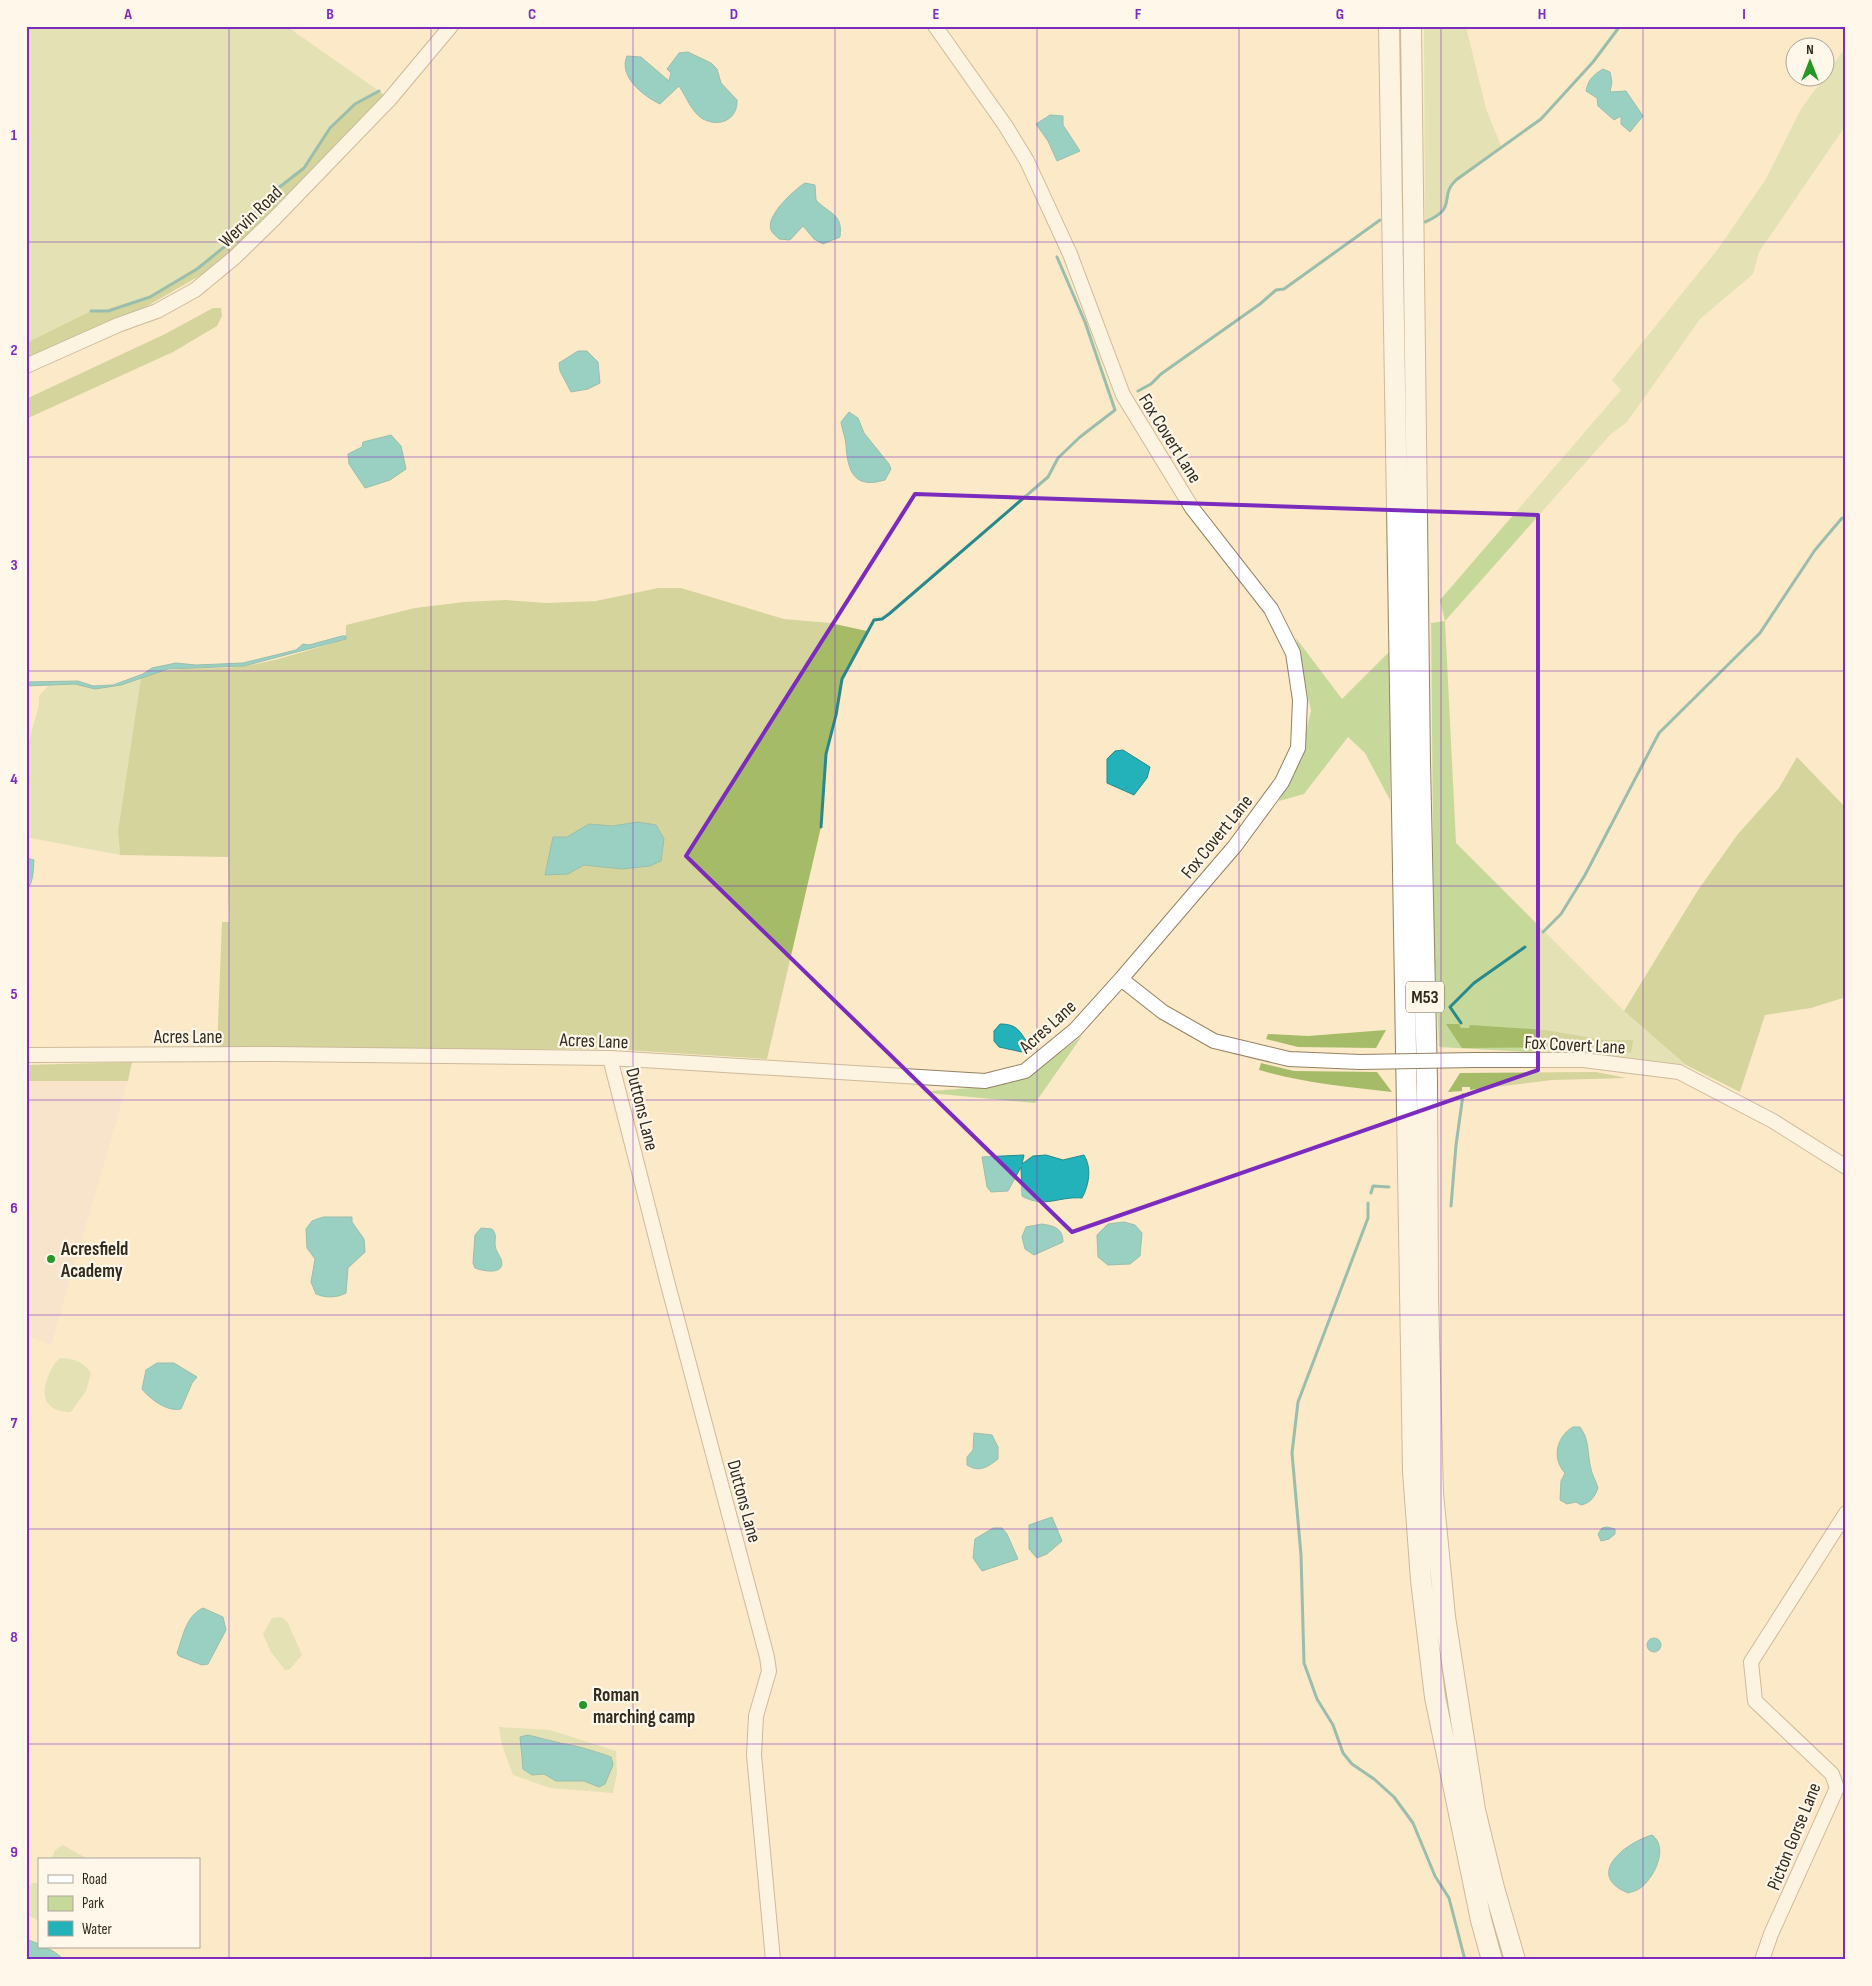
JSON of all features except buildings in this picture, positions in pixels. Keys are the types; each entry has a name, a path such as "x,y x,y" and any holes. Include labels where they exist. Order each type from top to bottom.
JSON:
{"highway":[{"name":"M53","path":"1389,26 1413,1471 1421,1580 1435,1697 1481,1920 1492,1960"},
{"name":"M53","path":"1411,26 1420,762 1427,1082 1428,1296 1433,1493 1445,1617 1475,1810 1494,1888 1515,1960"}],"street":[{"name":"Wervin Road","path":"26,366 118,325 156,311 202,285 235,257 275,218 389,100 451,26"},
{"name":"Fox Covert Lane","path":"935,26 1005,124 1027,161 1070,254 1123,395 1192,508 1271,609 1293,653 1300,700 1298,748 1282,782 1235,846 1121,979 1163,1012 1214,1041 1289,1059 1360,1062 1583,1060 1679,1072 1773,1121 1846,1167"},
{"name":"Acres Lane","path":"26,1055 273,1054 610,1058 985,1081 1024,1071 1075,1030 1121,979"},
{"name":"Duttons Lane","path":"610,1058 767,1657 769,1672 756,1716 754,1755 774,1960"},
{"name":"Picton Gorse Lane","path":"1762,1960 1771,1934 1837,1788 1832,1774 1755,1701 1751,1662 1846,1513"}],"highlighted area":[{"path":"915,494 1538,515 1538,1070 1072,1232 686,856"}],"shaded area":[{"name":"Acresfield Academy","path":"26,1081 128,1081 51,1345 26,1335"}],"green space":[{"path":"26,26 286,26 379,91 355,104 330,128 304,168 268,196 234,239 197,269 150,297 108,311 91,311 26,343"},
{"path":"1424,26 1466,26 1486,109 1502,148 1449,187 1448,200 1444,209 1437,216 1425,222"},
{"path":"1846,47 1846,125 1759,252 1753,274 1700,319 1627,422 1610,435 1445,621 1440,600 1621,390 1612,380 1718,249 1766,179 1801,109 1816,88 1834,88 1834,64"},
{"path":"379,91 386,97 239,253 123,320 26,362 26,343 91,311 108,311 150,297 197,269 234,239 268,196 304,168 330,128 355,104"},
{"path":"213,308 221,308 222,316 217,326 173,352 26,419 26,399 165,334"},
{"path":"658,588 681,588 784,619 830,623 867,631 842,679 836,715 826,754 821,827 767,1059 610,1049 217,1050 222,922 229,922 228,857 120,855 118,831 141,677 167,671 245,666 270,661 346,639 346,625 415,608 464,602 506,600 546,603 596,601"},
{"path":"1445,621 1456,843 1624,1011 1686,1065 1633,1058 1439,1047 1434,941 1431,623"},
{"path":"1296,638 1342,699 1390,651 1390,800 1365,753 1348,737 1304,794 1279,801 1300,756 1311,711"},
{"path":"141,677 118,831 120,855 26,837 26,750 39,706 39,696 49,685 75,684 95,689 121,685"},
{"path":"1797,757 1846,808 1846,997 1811,1008 1765,1015 1740,1092 1686,1065 1624,1011 1698,890 1738,834 1779,788"},
{"path":"1446,1024 1459,1024 1461,1028 1469,1028 1470,1025 1545,1030 1605,1040 1633,1040 1631,1053 1598,1047 1462,1048"},
{"path":"1386,1030 1376,1048 1298,1047 1266,1039 1268,1034 1308,1036"},
{"path":"1082,1036 1035,1103 919,1092 998,1086 1033,1073"},
{"path":"132,1062 128,1081 26,1081 26,1065"},
{"path":"1261,1063 1294,1071 1377,1072 1392,1092 1292,1078 1259,1070"},
{"path":"1596,1072 1627,1078 1552,1080 1470,1090 1470,1087 1462,1087 1462,1091 1448,1092 1460,1073"},
{"path":"61,1358 78,1361 91,1373 86,1391 71,1412 54,1409 46,1400 45,1386 47,1378 56,1362"},
{"path":"282,1617 288,1623 302,1655 290,1669 285,1670 271,1652 263,1634 272,1618"},
{"path":"499,1727 550,1730 616,1751 617,1773 613,1793 550,1788 513,1775 502,1745","holes":["538,1737 564,1744 569,1743 587,1751 603,1754 613,1764 599,1787 584,1781 556,1781 544,1774 523,1769 520,1751"]},
{"path":"63,1845 85,1858 52,1858 55,1850"},
{"path":"32,1883 38,1883 38,1920 26,1914 26,1890"}],"water":[{"path":"688,52 711,63 717,69 721,83 737,100 737,107 727,120 709,122 703,119 692,109 679,86 660,104 640,91 629,78 626,71 625,63 627,56 641,57 669,81 671,73 667,69 679,53"},
{"path":"1603,69 1610,72 1612,82 1610,92 1626,91 1643,116 1630,132 1621,124 1621,116 1614,120 1598,106 1597,98 1586,91 1592,78"},
{"path":"1050,115 1063,116 1063,125 1080,151 1057,161 1048,141 1036,124"},
{"path":"805,183 815,185 816,200 837,219 840,237 823,244 814,239 803,226 790,240 779,239 772,231 770,224 776,211 788,197"},
{"path":"578,351 587,351 598,362 600,383 588,389 571,392 560,371 559,363"},
{"path":"849,412 858,418 864,433 889,464 891,469 885,480 867,482 860,480 851,471 841,422"},
{"path":"391,435 401,446 406,469 390,480 365,488 349,464 348,454 362,447 363,442"},
{"path":"346,636 346,639 244,666 168,669 121,685 95,689 75,684 26,686 26,682 78,681 93,686 113,685 143,674 152,668 176,663 196,665 243,663 296,650 303,644 309,645"},
{"path":"1123,750 1150,767 1147,778 1134,795 1107,783 1107,759 1115,751"},
{"path":"638,822 656,825 664,839 661,861 650,866 622,869 584,865 568,874 545,875 553,837 567,837 589,824 612,826"},
{"path":"26,858 34,860 32,880 26,890"},
{"path":"1000,1024 1015,1027 1029,1045 1022,1052 999,1047 994,1041 994,1031"},
{"path":"1024,1155 1022,1164 1033,1156 1046,1155 1063,1160 1084,1155 1088,1165 1089,1176 1082,1198 1038,1202 1022,1196 1021,1167 1008,1191 991,1192 987,1187 982,1157"},
{"path":"323,1217 352,1217 352,1222 364,1239 365,1252 348,1268 346,1293 335,1297 316,1294 311,1282 315,1259 307,1248 306,1229 312,1221"},
{"path":"1124,1222 1135,1225 1142,1233 1140,1256 1130,1264 1108,1265 1098,1257 1097,1235 1108,1224"},
{"path":"1042,1224 1057,1228 1063,1237 1063,1242 1034,1255 1025,1249 1022,1237 1026,1227"},
{"path":"481,1228 492,1229 495,1233 495,1246 502,1264 497,1270 478,1269 475,1268 473,1263 475,1235"},
{"path":"157,1363 174,1363 197,1377 192,1383 181,1409 170,1409 159,1404 142,1389 146,1370"},
{"path":"1573,1427 1580,1427 1583,1432 1598,1488 1592,1499 1581,1505 1576,1502 1567,1504 1560,1500 1561,1481 1565,1473 1558,1461 1558,1448 1563,1436"},
{"path":"974,1433 992,1435 998,1447 998,1459 979,1469 967,1465 967,1457 973,1450"},
{"path":"1052,1517 1062,1541 1047,1554 1037,1558 1029,1549 1029,1525"},
{"path":"993,1528 1002,1528 1007,1534 1018,1559 982,1571 973,1558 975,1539"},
{"path":"1602,1528 1615,1529 1615,1534 1609,1539 1601,1541 1598,1534"},
{"path":"203,1608 223,1617 226,1630 208,1664 202,1665 179,1656 177,1653 189,1621"},
{"path":"1651,1638 1657,1638 1661,1645 1657,1652 1651,1652 1647,1648 1647,1642"},
{"path":"528,1735 611,1757 613,1765 605,1784 599,1787 584,1781 556,1781 544,1774 532,1775 523,1769 520,1737"},
{"path":"1652,1835 1660,1848 1658,1864 1649,1879 1638,1890 1628,1893 1615,1886 1609,1877 1609,1869 1613,1860 1631,1845"},
{"path":"26,1939 38,1944 38,1948 46,1948 53,1951 64,1960 26,1960"}],"waterway":[{"path":"1425,222 1442,212 1448,192 1456,180 1541,119 1593,62 1620,26"},
{"path":"91,311 108,311 150,297 197,269 234,239 268,196 304,168 330,128 355,104 379,91"},
{"path":"1138,391 1151,384 1161,374 1260,304 1276,290 1284,289 1380,220"},
{"path":"821,827 826,754 836,715 842,679 874,620 882,619 889,614 1048,477 1058,458 1080,437 1115,410 1085,322 1057,257"},
{"path":"1543,932 1561,914 1585,875 1659,733 1760,633 1815,550 1842,518"},
{"path":"1461,1023 1450,1007 1474,983 1525,947"},
{"path":"1451,1206 1456,1145 1463,1095"},
{"path":"1371,1193 1373,1186 1389,1187"},
{"path":"1368,1203 1368,1218 1298,1402 1292,1453 1301,1555 1304,1663 1317,1699 1333,1725 1343,1753 1352,1764 1374,1779 1394,1797 1413,1823 1435,1876 1449,1898 1465,1960"}],"place":[{"name":"Acresfield Academy","path":"51,1259"},
{"name":"Roman marching camp","path":"583,1705"}]}
